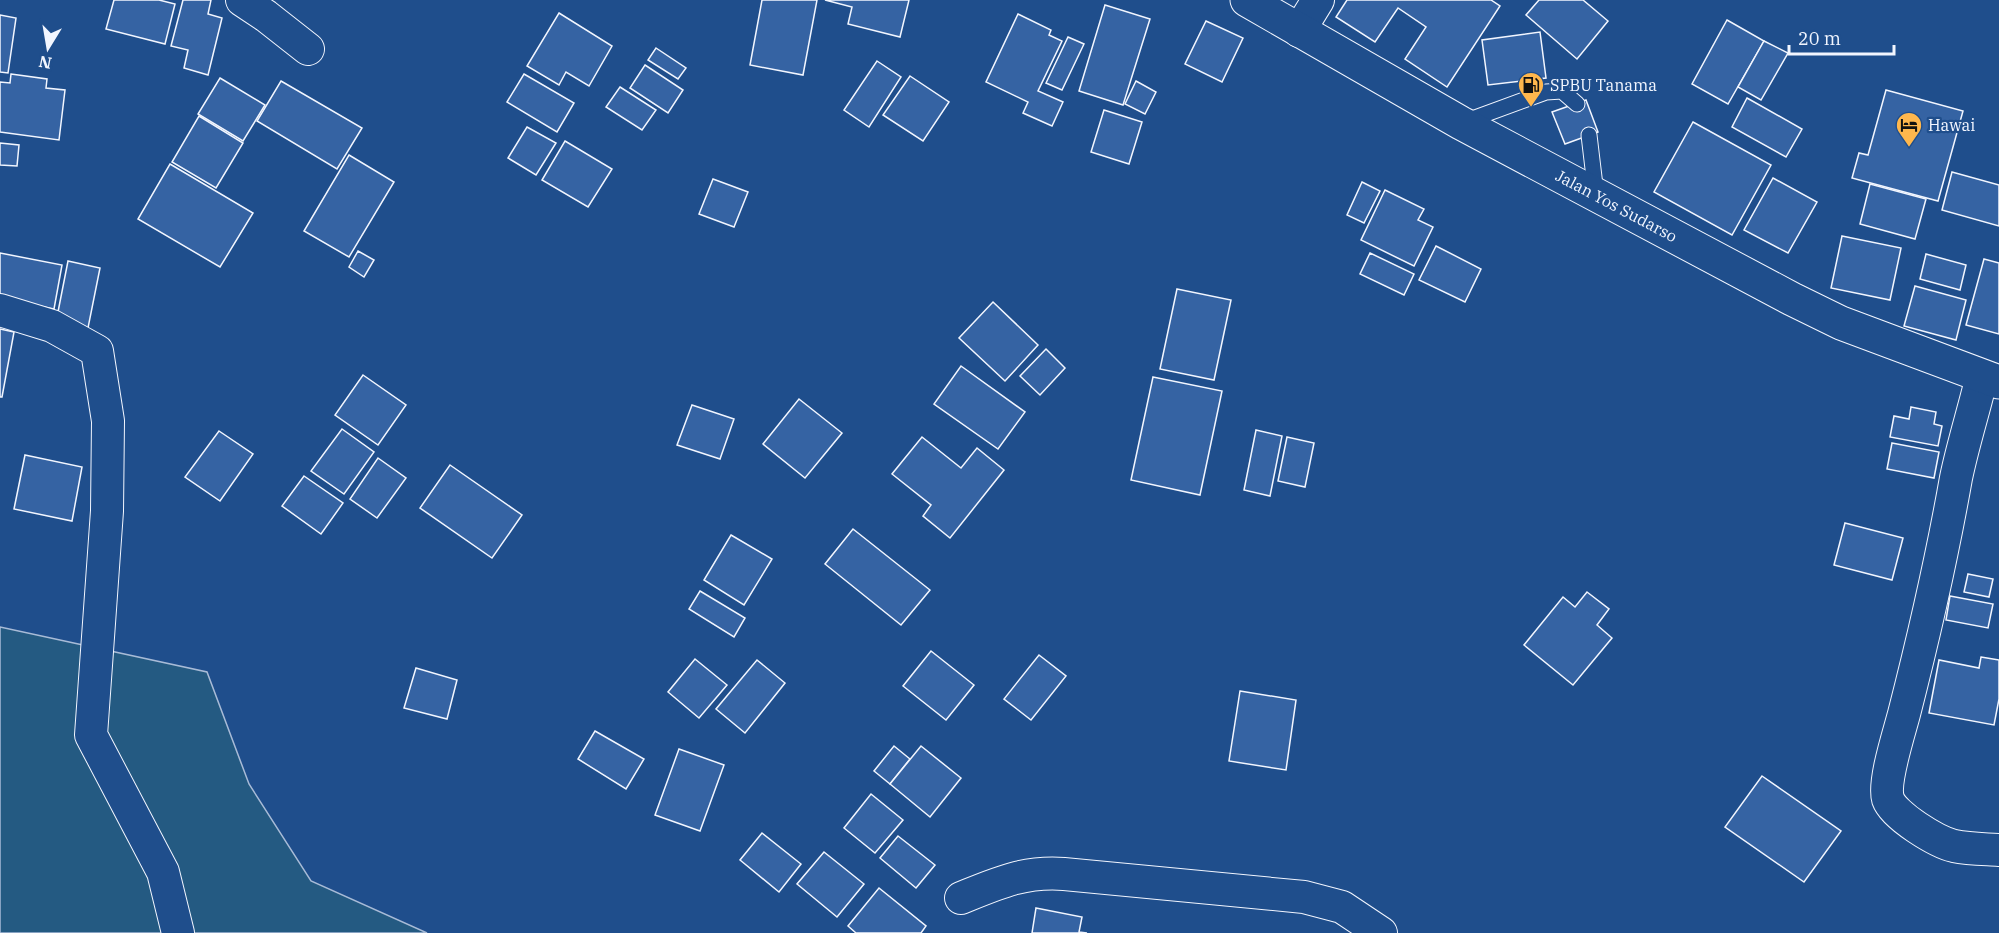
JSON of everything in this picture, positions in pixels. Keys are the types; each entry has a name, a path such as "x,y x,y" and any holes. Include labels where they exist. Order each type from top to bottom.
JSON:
{"main road":[{"name":"Jalan Yos Sudarso","path":"1247,0 1461,123 1792,299 1841,323 1990,379"}],"street":[{"path":"242,0 308,49"},
{"path":"1299,31 1318,0"},
{"path":"0,310 52,326 97,351 108,421 107,511 91,735 163,872 178,933"},
{"path":"1990,379 1956,477 1942,556 1894,750 1887,795 1898,813 1941,841 1967,848 1999,850"},
{"path":"961,898 1016,876 1064,874 1304,897 1342,907 1381,933"}],"lane":[{"path":"1461,123 1546,92 1562,91 1576,104"},
{"path":"1589,135 1596,194"}],"shaded area":[{"path":"0,627 207,672 249,784 311,881 427,933 0,933"}],"building":[{"path":"114,0 159,0 175,4 165,44 106,29"},
{"path":"183,0 211,0 208,14 222,18 208,75 184,68 188,50 171,46"},
{"path":"762,0 817,0 803,75 750,65"},
{"path":"825,0 909,0 900,37 848,24 852,7"},
{"path":"1347,0 1491,0 1500,6 1447,87 1405,59 1426,27 1398,8 1375,42 1336,17"},
{"path":"1539,0 1583,0 1608,21 1577,59 1526,15"},
{"path":"1105,5 1150,19 1123,105 1079,91"},
{"path":"559,13 612,46 589,86 566,72 559,85 527,66"},
{"path":"1018,14 1051,30 1049,35 1062,41 1038,91 1063,102 1052,126 1023,113 1028,102 986,82"},
{"path":"0,15 16,18 8,73 0,72"},
{"path":"1727,20 1764,41 1728,104 1692,84"},
{"path":"1206,21 1243,38 1222,82 1185,64"},
{"path":"1540,32 1546,78 1488,85 1482,40"},
{"path":"1068,37 1084,44 1062,90 1046,83"},
{"path":"1764,41 1788,53 1761,100 1738,87"},
{"path":"656,48 686,68 678,79 648,60"},
{"path":"877,61 901,77 869,127 844,110"},
{"path":"645,65 683,90 668,113 630,88"},
{"path":"11,74 47,79 46,88 65,90 59,140 0,132 0,82 10,83"},
{"path":"524,74 574,103 557,132 507,102"},
{"path":"910,76 949,102 923,141 883,115"},
{"path":"220,78 265,105 243,141 198,114"},
{"path":"281,81 362,128 337,169 257,121"},
{"path":"1136,81 1156,92 1145,114 1125,104"},
{"path":"620,87 656,110 642,130 606,107"},
{"path":"1886,90 1963,111 1938,201 1852,178 1859,153 1868,155"},
{"path":"1747,98 1802,129 1786,157 1732,127"},
{"path":"1586,100 1598,132 1565,144 1552,112"},
{"path":"1104,110 1142,122 1129,164 1091,152"},
{"path":"199,116 243,143 216,188 172,162"},
{"path":"1693,122 1771,165 1732,235 1654,192"},
{"path":"527,127 556,143 536,175 508,158"},
{"path":"565,141 612,169 588,207 542,180"},
{"path":"0,143 19,145 17,166 0,165"},
{"path":"349,155 394,182 349,257 304,231"},
{"path":"170,164 253,213 220,267 138,219"},
{"path":"1952,172 1999,185 1999,226 1942,210"},
{"path":"1773,178 1817,202 1788,253 1744,230"},
{"path":"713,179 748,192 734,227 699,214"},
{"path":"1362,182 1380,191 1364,223 1347,215"},
{"path":"1870,184 1926,199 1915,239 1860,224"},
{"path":"1385,190 1424,209 1418,220 1433,227 1414,266 1361,240"},
{"path":"1842,236 1901,248 1890,300 1831,288"},
{"path":"1436,246 1481,269 1465,302 1419,280"},
{"path":"358,251 374,260 364,277 349,267"},
{"path":"0,253 62,265 54,309 0,298"},
{"path":"1370,253 1414,274 1404,295 1360,274"},
{"path":"1926,254 1966,265 1960,290 1920,279"},
{"path":"1984,259 1999,263 1999,334 1966,325"},
{"path":"68,261 100,268 88,328 56,322"},
{"path":"1915,286 1966,300 1956,340 1904,326"},
{"path":"1177,289 1231,300 1214,380 1160,369"},
{"path":"993,302 1038,345 1005,381 959,338"},
{"path":"0,329 14,332 2,397 0,397"},
{"path":"1046,349 1065,368 1040,395 1020,376"},
{"path":"961,366 1025,412 998,449 934,404"},
{"path":"363,375 406,405 378,445 335,415"},
{"path":"1153,377 1222,391 1200,495 1131,480"},
{"path":"799,399 842,433 805,478 763,444"},
{"path":"692,405 734,419 720,459 677,445"},
{"path":"1911,407 1936,412 1934,424 1942,426 1938,446 1890,437 1894,416 1909,419"},
{"path":"342,429 374,452 344,494 311,471"},
{"path":"1256,430 1282,436 1270,496 1244,490"},
{"path":"219,431 253,454 220,501 185,477"},
{"path":"922,437 961,468 977,448 1004,470 950,538 923,516 931,505 892,474"},
{"path":"1287,437 1314,443 1305,487 1278,481"},
{"path":"1892,443 1939,452 1934,478 1887,469"},
{"path":"25,455 82,467 72,521 14,509"},
{"path":"378,458 406,478 377,518 350,499"},
{"path":"450,465 522,515 492,558 420,508"},
{"path":"304,476 343,503 321,534 282,506"},
{"path":"1845,523 1903,538 1892,580 1834,565"},
{"path":"853,529 930,590 901,625 825,564"},
{"path":"731,535 772,559 744,605 704,580"},
{"path":"1968,574 1993,579 1989,597 1964,592"},
{"path":"700,591 745,618 734,637 689,609"},
{"path":"1587,592 1609,609 1597,625 1612,638 1573,685 1524,645 1563,597 1575,607"},
{"path":"1950,596 1993,604 1988,628 1946,620"},
{"path":"931,651 974,685 946,720 903,686"},
{"path":"1039,655 1066,676 1031,720 1004,699"},
{"path":"1981,657 1999,660 1999,699 1994,725 1929,713 1939,660 1979,668"},
{"path":"695,659 727,685 699,718 668,692"},
{"path":"757,660 785,683 745,733 716,709"},
{"path":"416,668 457,680 447,719 404,708"},
{"path":"1240,691 1296,700 1286,770 1229,761"},
{"path":"595,731 644,759 626,789 578,759"},
{"path":"894,746 910,759 890,784 874,771"},
{"path":"921,746 961,778 930,817 890,784"},
{"path":"679,749 724,765 700,831 655,815"},
{"path":"1762,776 1841,831 1804,882 1725,827"},
{"path":"871,794 903,820 875,853 844,828"},
{"path":"762,833 801,864 779,892 740,860"},
{"path":"898,836 935,865 916,888 880,858"},
{"path":"824,852 864,884 837,917 797,884"},
{"path":"879,888 926,926 921,933 856,933 848,926"},
{"path":"1036,908 1082,917 1079,932 1087,933 1032,933"}],"place":[{"name":"SPBU Tanama","path":"1531,108"},
{"name":"Hawai","path":"1909,148"}]}
